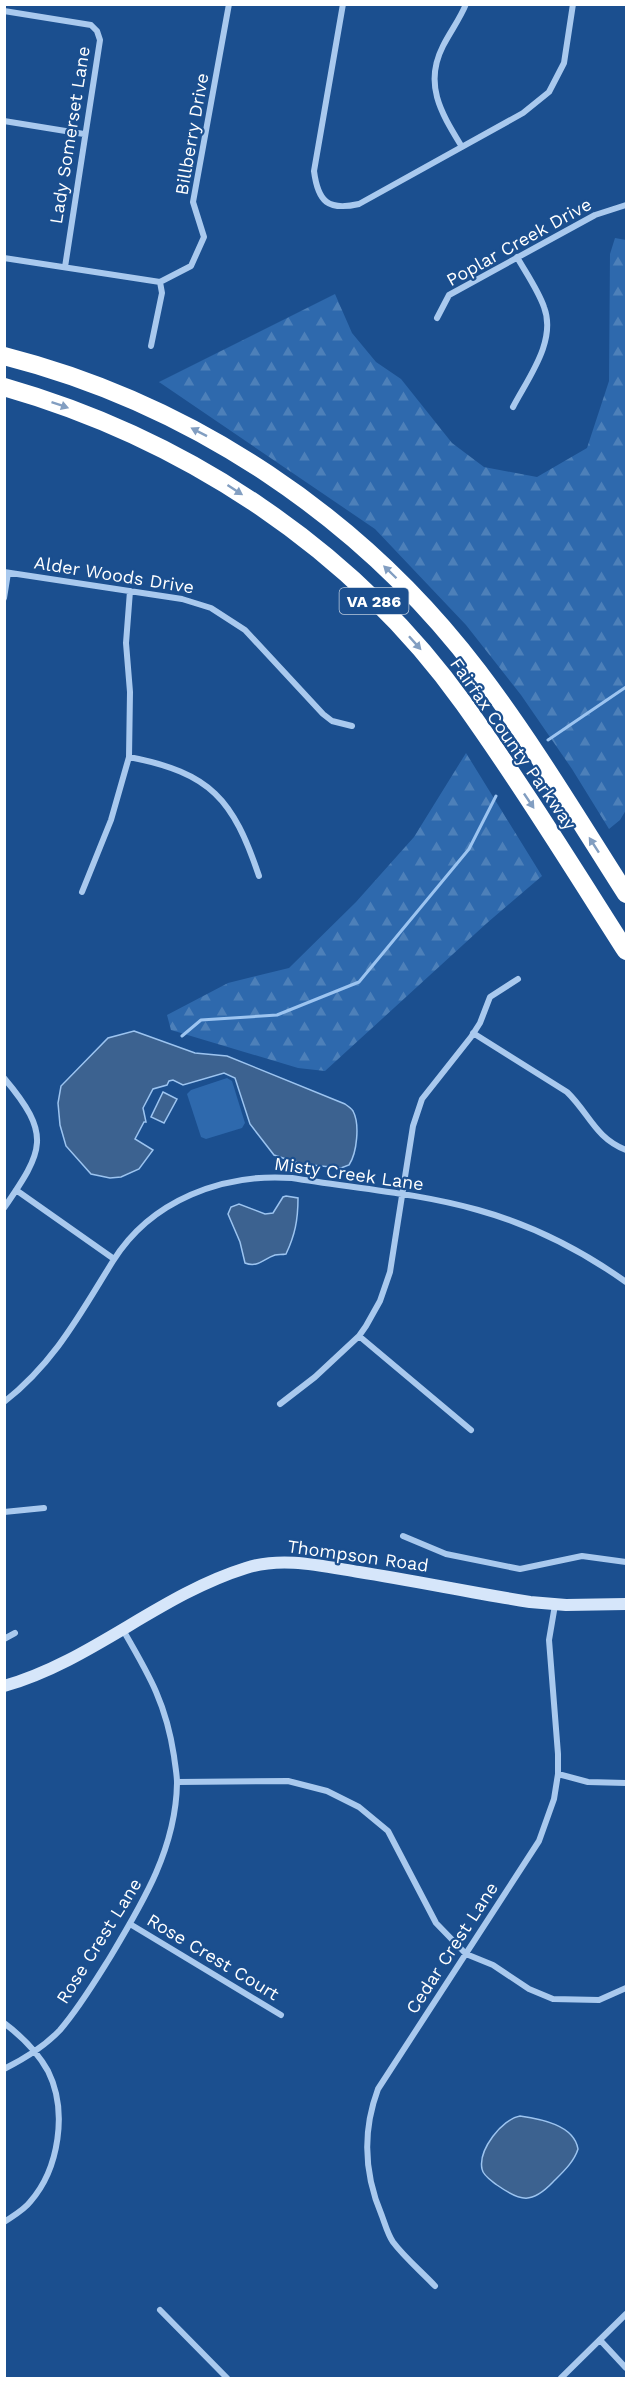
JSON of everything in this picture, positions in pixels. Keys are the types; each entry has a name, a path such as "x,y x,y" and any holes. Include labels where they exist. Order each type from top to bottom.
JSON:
{"highway":[{"name":"Fairfax County Parkway","path":"4,356 85,380 181,423 251,462 348,534 426,609 478,671 510,715 627,894"},
{"name":"Fairfax County Parkway","path":"4,387 77,410 199,468 286,525 344,572 417,646 463,703 627,951"}],"street":[{"name":"Billberry Drive","path":"160,282 191,266 204,237 193,202 229,4"},
{"path":"343,4 314,171 316,187 321,197 332,207 343,208 359,204 523,113 549,92 564,63 573,4"},
{"path":"462,147 440,110 435,84 436,65 442,48 466,4"},
{"name":"Lady Somerset Lane","path":"4,11 17,9 91,25 97,31 100,40 64,267"},
{"path":"4,121 84,134"},
{"name":"Poplar Creek Drive","path":"437,318 449,295 595,215 627,205"},
{"path":"513,407 543,349 548,329 544,307 517,257"},
{"path":"4,258 160,282 162,293 151,346"},
{"path":"4,598 6,572"},
{"name":"Alder Woods Drive","path":"6,572 192,601 229,618 245,630 323,714 332,721 352,726"},
{"path":"82,892 111,819 129,757 130,692 126,643 130,591"},
{"path":"129,757 177,768 211,789 225,803 241,827 259,876"},
{"path":"280,1404 315,1377 359,1336 380,1301 390,1272 413,1126 422,1099 473,1034 490,997 518,979"},
{"path":"473,1034 567,1092 579,1104 597,1131 610,1142 627,1150"},
{"path":"4,1078 27,1107 36,1128 37,1144 33,1161 4,1208"},
{"name":"Misty Creek Lane","path":"4,1402 37,1373 54,1354 70,1333 114,1260 145,1225 172,1204 199,1190 237,1180 255,1177 292,1178 478,1209 524,1225 574,1248 627,1282"},
{"path":"16,1190 114,1260"},
{"path":"359,1336 471,1430"},
{"path":"4,1512 44,1508"},
{"path":"403,1536 446,1554 512,1568 528,1569 582,1556 627,1562"},
{"name":"Thompson Road","path":"4,1686 66,1663 208,1582 248,1567 266,1563 314,1565 508,1599 555,1604 627,1604"},
{"name":"Cedar Crest Lane","path":"435,2286 392,2241 374,2197 368,2169 366,2138 369,2113 378,2089 539,1841 554,1798 558,1774 549,1640 555,1604"},
{"name":"Rose Crest Lane","path":"4,2069 33,2052 59,2031 87,1995 154,1882 172,1829 177,1782 171,1736 164,1707 123,1630"},
{"path":"4,1639 15,1634"},
{"path":"558,1774 588,1782 627,1784"},
{"path":"177,1782 288,1781 327,1791 359,1807 388,1831 436,1923 466,1954 493,1965 529,1989 553,1999 599,2000 627,1988"},
{"name":"Rose Crest Court","path":"130,1924 281,2015"},
{"path":"4,2023 19,2035 47,2069 54,2085 59,2116 58,2137 52,2160 39,2191 29,2205 4,2222"},
{"path":"160,2310 227,2379"},
{"path":"561,2379 627,2314"},
{"path":"600,2340 627,2368"}],"green space":[{"path":"615,238 626,240 626,810 620,820 609,829 572,769 521,695 466,625 375,529 159,382 335,294 352,333 376,362 401,379 452,443 484,467 537,477 587,448 609,381 610,254"},
{"path":"466,753 542,876 487,923 325,1071 298,1068 171,1030 167,1015 228,983 289,968 356,902 414,837"},
{"path":"227,1078 232,1081 245,1123 242,1128 206,1139 201,1137 187,1094 191,1090"}],"shaded area":[{"path":"134,1031 195,1053 227,1056 345,1104 353,1111 357,1131 356,1146 349,1165 341,1168 301,1164 274,1155 250,1124 235,1078 224,1073 183,1085 173,1080 167,1085 153,1089 143,1108 146,1122 135,1139 153,1150 139,1169 121,1177 110,1178 91,1174 66,1146 60,1125 58,1103 61,1086 108,1038"},
{"path":"163,1092 177,1099 164,1123 151,1117"},
{"path":"286,1196 298,1198 295,1227 286,1254 275,1255 257,1264 245,1263 240,1242 228,1214 231,1207 239,1204 265,1214 273,1213"},
{"path":"520,2116 547,2121 563,2129 570,2134 578,2149 568,2167 546,2189 526,2198 505,2191 488,2178 482,2169 484,2153 493,2136 506,2123"}],"waterway":[{"path":"548,740 626,687"},
{"path":"182,1036 201,1020 277,1015 359,982 469,849 496,796"}]}
